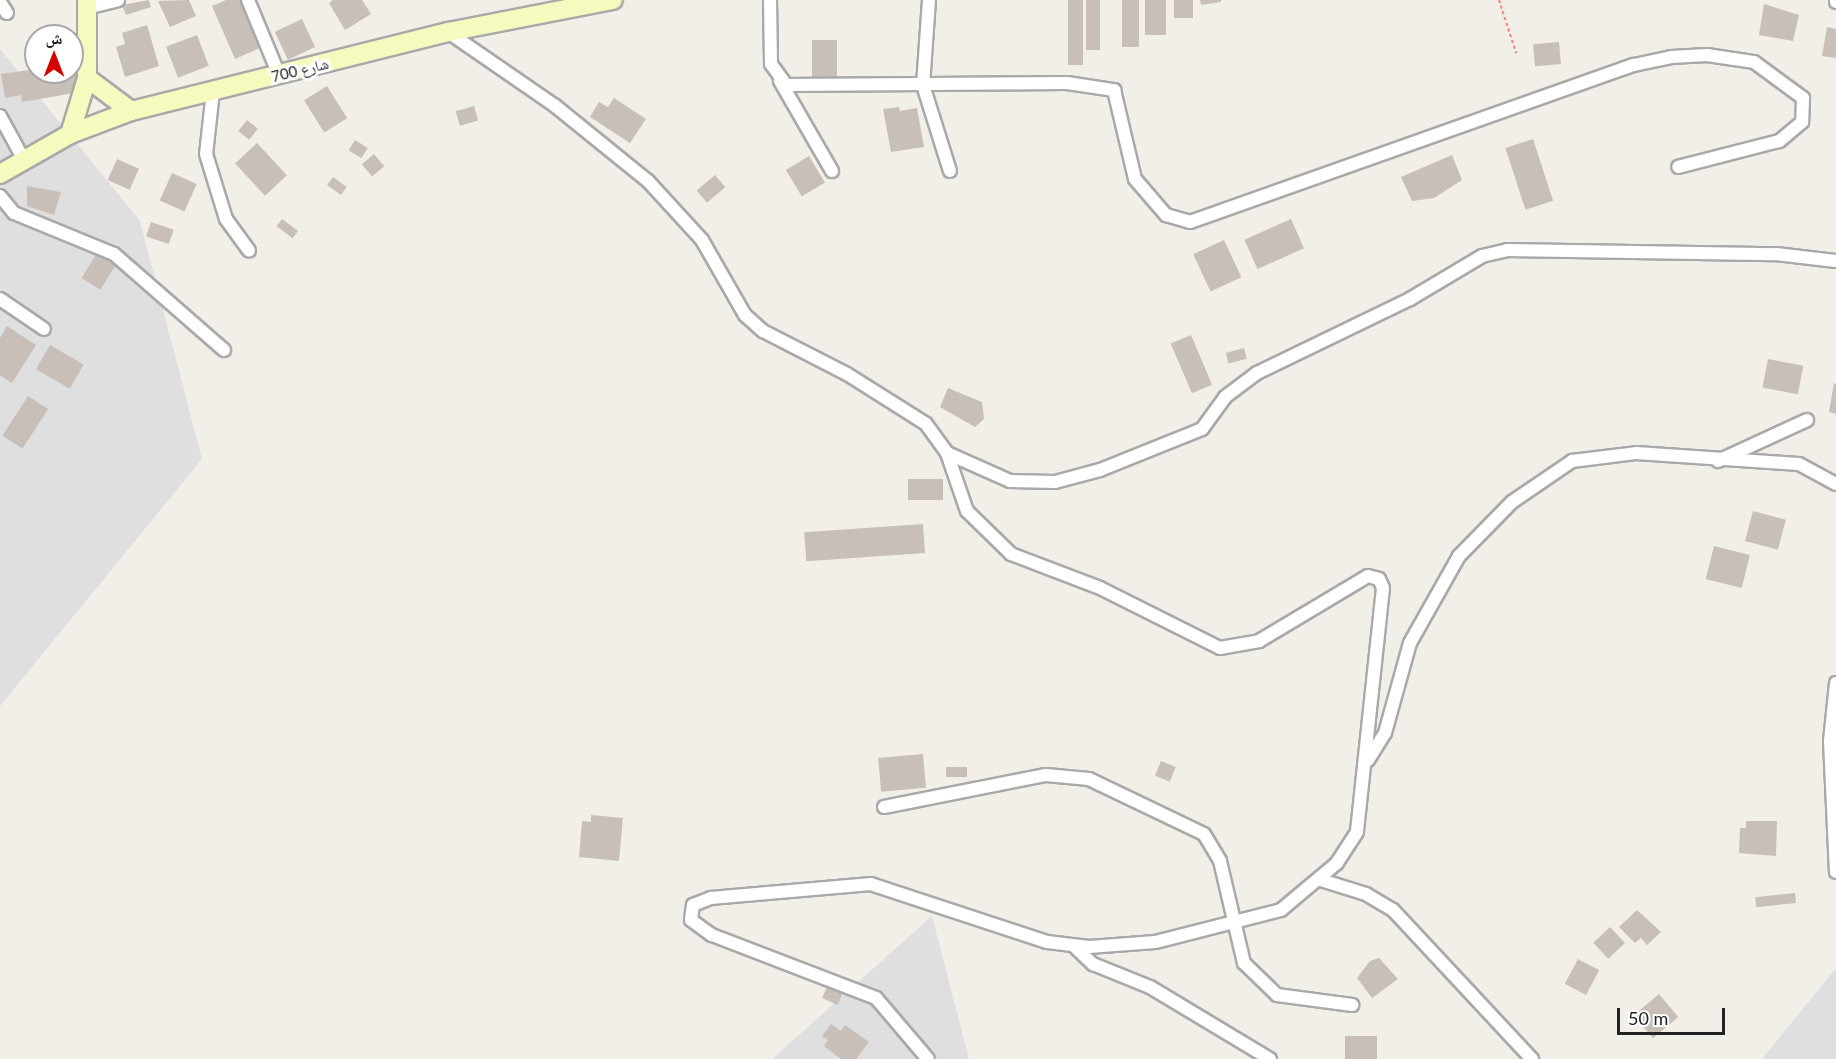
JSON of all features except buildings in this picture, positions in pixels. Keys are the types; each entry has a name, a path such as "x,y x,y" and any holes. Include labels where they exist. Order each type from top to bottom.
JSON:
{"main road":[{"name":"شارع 700","path":"0,174 70,134 131,111 448,32 613,0"},
{"path":"70,134 87,78 87,4"},
{"path":"87,78 131,111"}],"street":[{"path":"87,4 118,0"},
{"path":"248,0 279,75"},
{"path":"770,0 771,64 832,171"},
{"path":"929,0 923,85 950,171"},
{"path":"448,32 554,105 648,181 702,240 744,315 763,331 913,414 947,453 1010,481 1056,482 1100,470 1202,429 1225,397 1257,373 1410,299 1482,256 1507,250 1776,254 1836,261"},
{"path":"780,81 811,88 1067,83 1114,90 1135,179 1166,214 1190,222 1634,65 1671,57 1707,55 1755,62 1803,98 1802,122 1779,141 1678,167"},
{"path":"213,91 206,154 226,219 249,251"},
{"path":"2,120 24,160"},
{"path":"0,196 14,213 114,254 224,350"},
{"path":"0,299 44,329"},
{"path":"1717,461 1807,420"},
{"path":"928,1059 876,998 712,935 691,920 693,905 711,898 871,884 1047,942 1073,945 1155,942 1281,910 1321,880 1357,832 1367,760 1383,598 1378,579 1359,580 1259,641 1220,648 994,542 957,493 947,453"},
{"path":"1367,760 1384,733 1410,642 1459,556 1512,502 1572,461 1600,454 1799,464 1836,484"},
{"path":"1815,473 1836,477"},
{"path":"1836,683 1830,741 1836,872"},
{"path":"884,807 1046,775 1089,778 1204,834 1220,861 1244,963 1277,995 1352,1005"},
{"path":"1321,880 1366,894 1393,910 1532,1059"},
{"path":"1073,945 1093,964 1150,987 1270,1059"}],"path":[{"path":"1499,0 1516,53"}],"shaded area":[{"path":"0,49 24,78 24,84 28,84 140,221 202,459 0,706"},
{"path":"932,916 969,1059 772,1059"},
{"path":"1836,968 1836,1059 1762,1059"}]}
